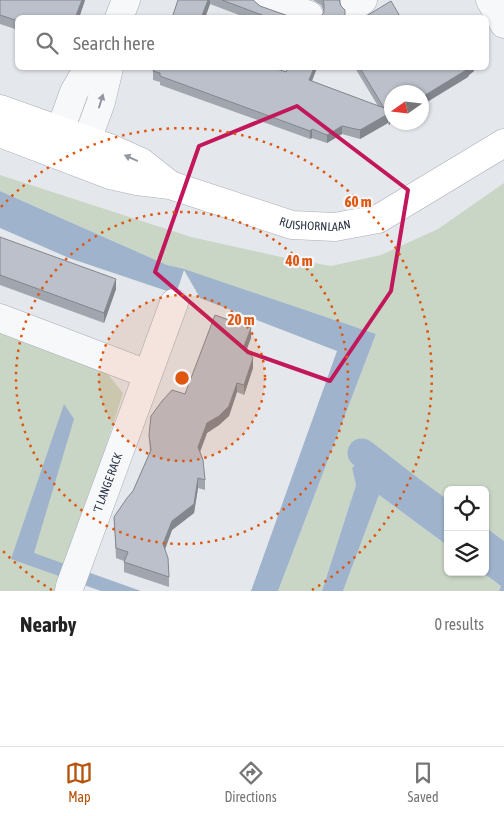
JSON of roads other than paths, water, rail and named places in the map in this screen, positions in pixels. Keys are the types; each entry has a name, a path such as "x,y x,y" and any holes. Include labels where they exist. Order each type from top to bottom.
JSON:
{"main road":[{"name":"RUISHORNLAAN","path":"0,108 56,142 83,152 128,179 170,185 292,225 336,227 378,219 504,143"},
{"name":"RUISHORNLAAN","path":"0,133 56,142"}],"street":[{"path":"120,15 126,0"},
{"path":"266,0 309,15"},
{"path":"490,0 504,24"},
{"path":"56,142 74,92 87,70"},
{"path":"83,152 101,102 109,70"},
{"name":"'T LANGE RACK","path":"73,581 146,374 174,303"},
{"path":"0,318 146,374"}],"water":[{"path":"0,191 167,265 184,269 376,334 278,591 251,591 337,351 200,298 184,270 176,294 69,258 0,228"},
{"path":"64,404 74,419 34,553 141,591 101,591 11,559"},
{"path":"374,446 444,497 444,543 379,495 343,591 322,591 356,485 352,468"},
{"path":"489,530 504,541 504,591 499,591 501,586 487,576 489,576"}],"waterway":[{"path":"362,453 444,517"}]}
